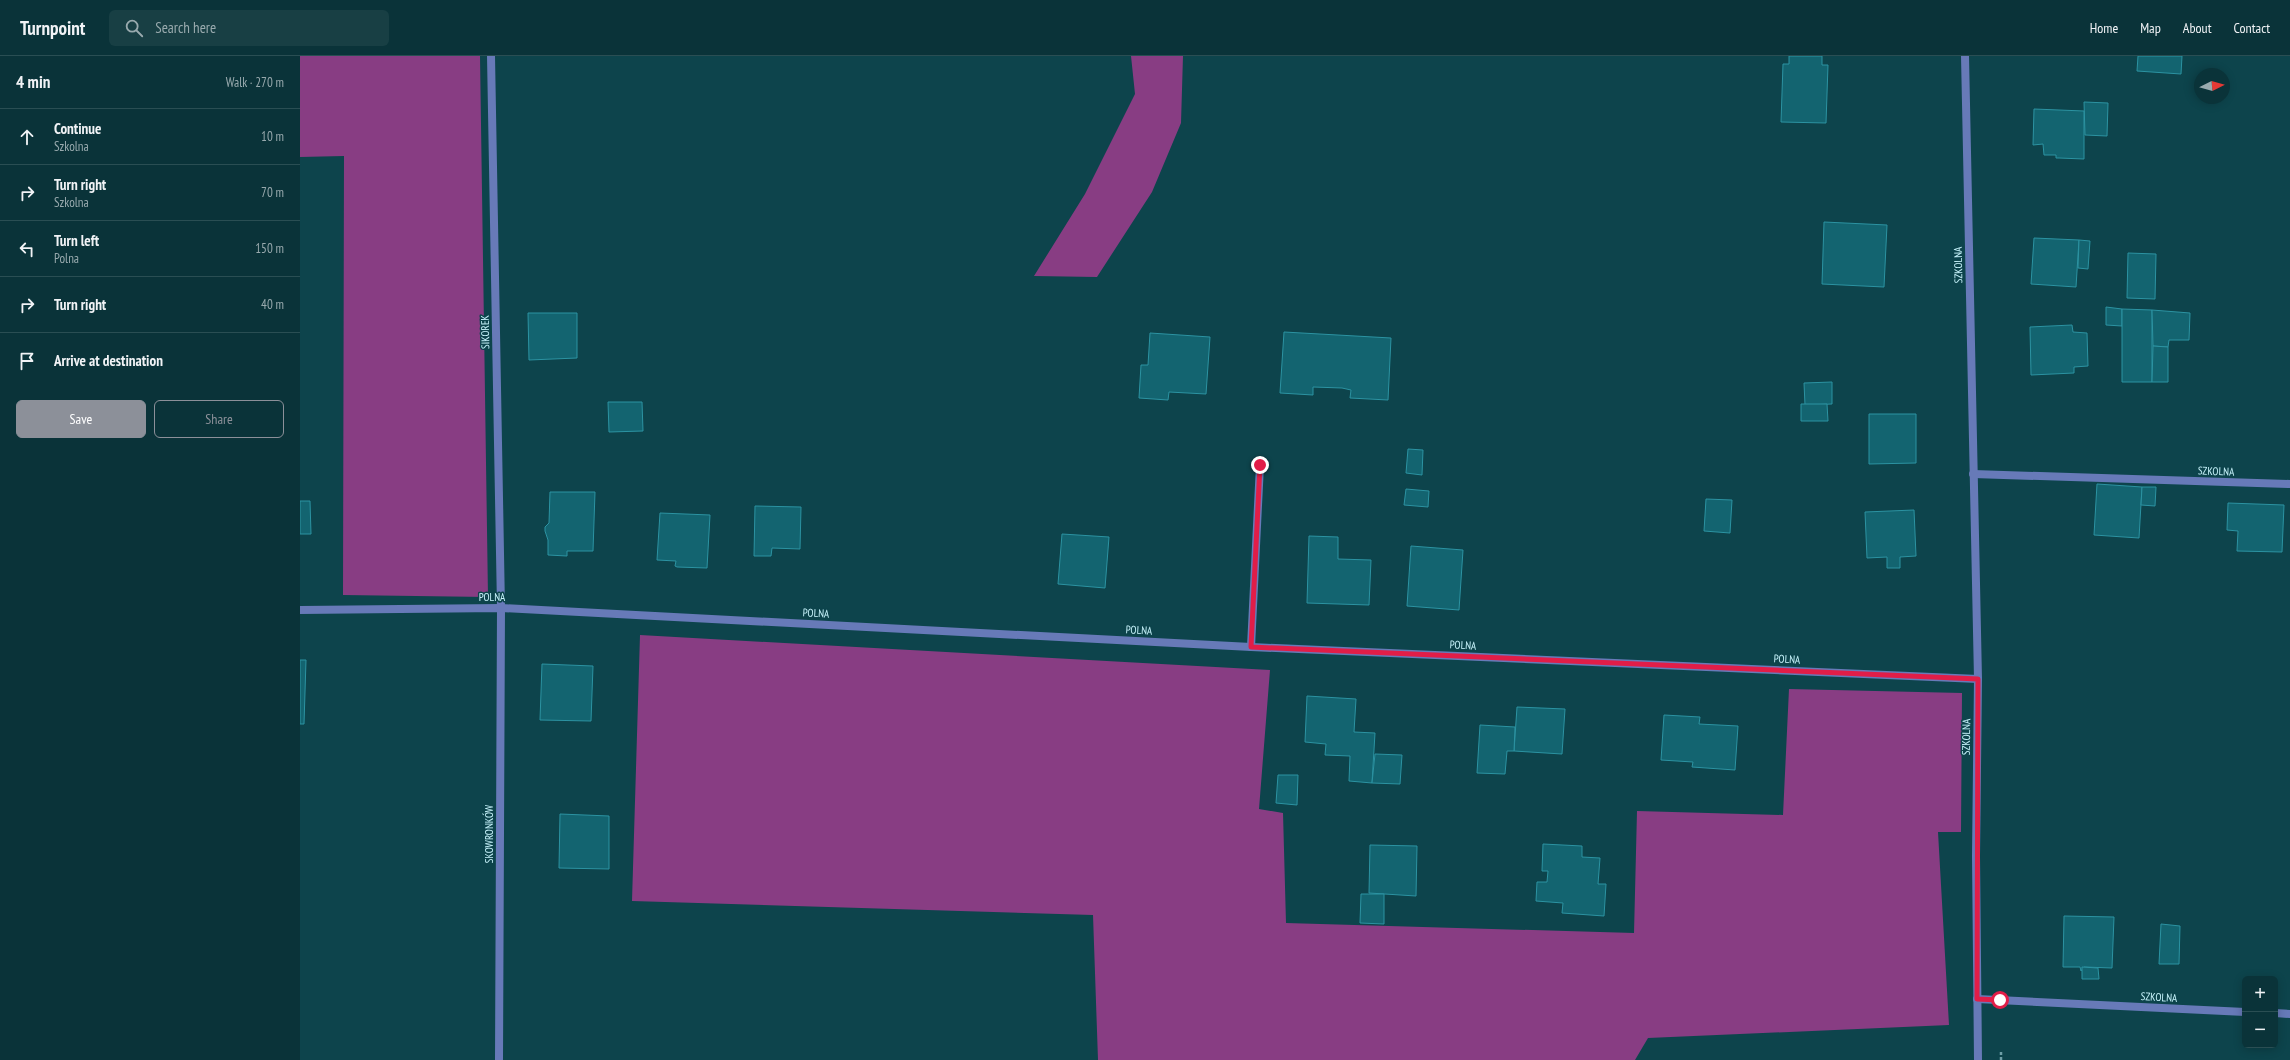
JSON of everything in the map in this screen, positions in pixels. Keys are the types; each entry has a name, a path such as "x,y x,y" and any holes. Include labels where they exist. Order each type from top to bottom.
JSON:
{"street":[{"name":"SIKOREK","path":"491,56 502,608"},
{"name":"SZKOLNA","path":"1966,56 1978,679 1978,1060"},
{"path":"1251,647 1260,465"},
{"name":"SZKOLNA","path":"1973,474 2290,484"},
{"name":"POLNA","path":"300,610 502,608 1251,647 1978,679"},
{"name":"SKOWRONKÓW","path":"499,1060 502,608"},
{"name":"SZKOLNA","path":"1977,999 2242,1012"},
{"path":"2278,1013 2290,1014"}],"shaded area":[{"path":"300,56 480,56 488,597 343,595 344,156 300,157"},
{"path":"1131,56 1183,56 1181,123 1152,192 1097,277 1034,276 1085,194 1135,94"},
{"path":"640,635 1270,670 1259,809 1283,813 1286,923 1634,933 1637,811 1783,815 1789,689 1962,693 1961,832 1938,832 1949,1025 1648,1038 1635,1060 1098,1060 1093,915 632,901"}],"building":[{"path":"1789,56 1822,56 1822,65 1828,65 1826,123 1781,122 1783,64 1789,64"},
{"path":"2138,56 2182,56 2181,74 2137,71"},
{"path":"2084,102 2108,103 2107,136 2085,135"},
{"path":"2034,109 2084,111 2084,159 2056,158 2056,155 2044,155 2043,144 2033,145"},
{"path":"1824,222 1887,225 1884,287 1822,284"},
{"path":"2034,238 2079,240 2076,287 2031,284"},
{"path":"2079,240 2090,241 2088,269 2078,268"},
{"path":"2128,253 2156,254 2155,299 2127,298"},
{"path":"2106,307 2122,309 2122,326 2106,325"},
{"path":"2122,309 2152,310 2152,382 2122,382"},
{"path":"2152,310 2190,313 2189,340 2169,340 2168,347 2153,346"},
{"path":"528,313 577,313 577,358 529,360"},
{"path":"2072,325 2073,332 2087,333 2088,366 2074,367 2074,373 2031,375 2030,327"},
{"path":"1284,332 1391,338 1388,400 1350,398 1351,390 1342,388 1313,387 1313,395 1280,393"},
{"path":"1150,333 1210,337 1206,394 1169,392 1168,400 1139,398 1141,365 1148,365"},
{"path":"2153,346 2168,347 2168,382 2152,382"},
{"path":"1832,382 1832,404 1805,405 1804,383"},
{"path":"608,402 642,402 643,431 609,432"},
{"path":"1801,404 1827,404 1828,421 1801,421"},
{"path":"1869,414 1916,414 1916,463 1869,464"},
{"path":"1408,449 1423,450 1422,475 1406,473"},
{"path":"2097,484 2142,487 2139,538 2094,535"},
{"path":"2142,487 2156,487 2155,506 2141,505"},
{"path":"1406,489 1429,491 1428,507 1404,505"},
{"path":"550,492 595,492 593,551 567,551 567,556 548,555 548,540 545,527 549,523"},
{"path":"1706,499 1732,500 1730,533 1704,531"},
{"path":"300,501 310,501 311,534 300,534"},
{"path":"2228,503 2284,505 2282,552 2237,551 2238,531 2227,530"},
{"path":"755,506 801,507 800,549 772,548 771,556 754,556"},
{"path":"1914,510 1916,556 1900,557 1900,568 1887,568 1887,557 1867,558 1865,512"},
{"path":"660,513 710,515 707,568 677,567 675,566 676,561 657,560"},
{"path":"1062,534 1109,537 1105,588 1058,584"},
{"path":"1309,536 1338,537 1338,559 1371,560 1369,605 1307,603"},
{"path":"1411,546 1463,550 1459,610 1407,606"},
{"path":"300,660 306,660 304,724 300,724"},
{"path":"542,664 593,666 591,721 540,720"},
{"path":"1307,696 1356,699 1354,732 1375,733 1372,783 1349,781 1350,756 1325,755 1326,744 1305,742"},
{"path":"1517,707 1565,709 1562,754 1514,751"},
{"path":"1664,715 1700,717 1699,724 1738,726 1735,770 1692,767 1693,762 1661,760"},
{"path":"1480,725 1515,727 1514,751 1507,751 1505,774 1477,773"},
{"path":"1375,754 1402,755 1400,784 1372,783"},
{"path":"1278,775 1298,775 1297,805 1276,803"},
{"path":"560,814 609,816 609,869 559,868"},
{"path":"1543,844 1582,846 1582,857 1600,858 1598,884 1606,884 1604,916 1562,913 1563,903 1536,901 1537,882 1547,882 1548,871 1542,871"},
{"path":"1370,845 1417,846 1416,896 1369,893"},
{"path":"1361,894 1384,894 1384,924 1360,923"},
{"path":"2064,916 2114,917 2112,968 2084,967 2081,971 2080,967 2063,967"},
{"path":"2161,924 2180,926 2179,964 2159,964"},
{"path":"2082,967 2098,968 2099,979 2082,979"}],"route":[{"path":"1260,465 1251,647 1978,679 1976,856 1977,999 2000,1000"}]}
